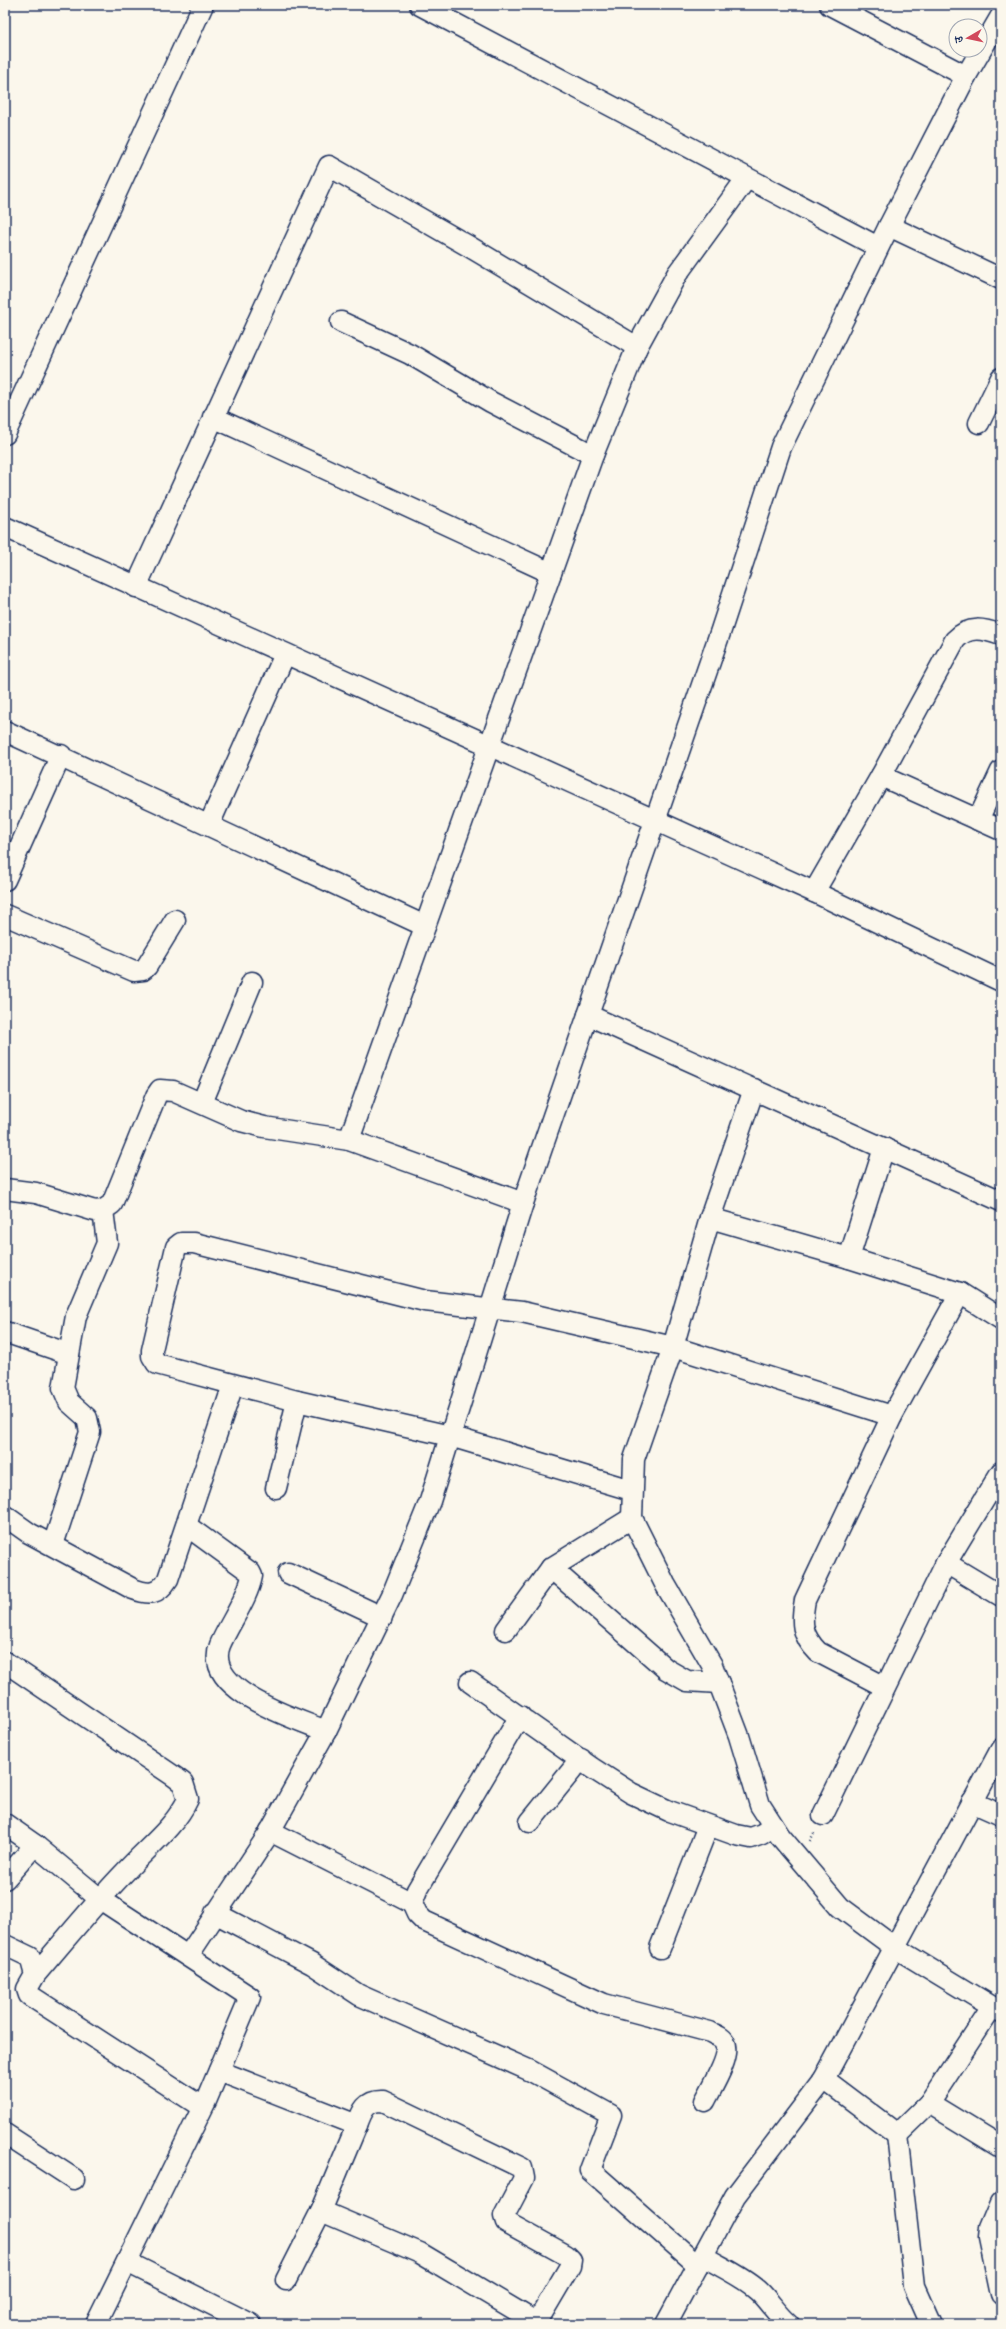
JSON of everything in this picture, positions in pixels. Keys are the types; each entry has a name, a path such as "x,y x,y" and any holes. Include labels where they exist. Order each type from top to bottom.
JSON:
{"street":[{"path":"5,434 203,5"},
{"path":"420,5 878,248"},
{"path":"830,5 966,76"},
{"path":"188,1956 270,1831 326,1731 382,1617 430,1501 523,1203 655,821 781,447 889,226 966,76 1001,16"},
{"path":"136,586 329,166 470,247 637,348"},
{"path":"349,1140 593,455 637,348 677,274 746,179"},
{"path":"889,226 1001,279"},
{"path":"341,322 410,354 491,402 593,455"},
{"path":"979,423 1001,378"},
{"path":"213,417 551,573"},
{"path":"5,527 814,892 1001,981"},
{"path":"814,892 955,640 962,633 976,629 1001,636"},
{"path":"209,825 285,654"},
{"path":"5,731 61,755 425,926"},
{"path":"5,880 61,755"},
{"path":"978,820 1001,771"},
{"path":"880,776 1001,830"},
{"path":"5,915 134,971 148,966 175,920"},
{"path":"202,1104 252,982"},
{"path":"588,1015 1001,1200"},
{"path":"754,1089 710,1218 673,1347 634,1459 631,1490 632,1518 665,1584 712,1665 739,1736 760,1805 773,1826 840,1907 894,1948 997,2010 929,2104 897,2134"},
{"path":"5,1189 19,1189 95,1210 103,1210 112,1204 160,1090 173,1091 241,1121 264,1127 349,1140 523,1203"},
{"path":"849,1258 884,1148"},
{"path":"53,1545 90,1432 87,1418 68,1402 64,1394 64,1375 76,1316 107,1243 103,1210"},
{"path":"710,1218 960,1292 1001,1319"},
{"path":"631,1490 450,1436 297,1401 156,1364 152,1356 176,1247 181,1243 194,1243 425,1301 522,1312 673,1347 892,1416"},
{"path":"885,1687 818,1652 810,1645 802,1622 808,1594 892,1416 960,1292"},
{"path":"5,1332 69,1354"},
{"path":"5,1516 53,1545 133,1589 150,1594 163,1587 168,1579 187,1526 233,1385"},
{"path":"276,1488 297,1401"},
{"path":"823,1815 946,1563 1001,1472"},
{"path":"506,1630 551,1568 632,1518"},
{"path":"187,1526 250,1572 252,1576 220,1646 218,1663 223,1674 231,1684 264,1706 326,1731"},
{"path":"946,1563 1001,1596"},
{"path":"551,1568 666,1669 687,1681 719,1683"},
{"path":"288,1572 382,1617"},
{"path":"5,1662 175,1777 183,1783 188,1792 188,1799 185,1806 100,1899 35,1975 27,1989 29,1995 202,2107"},
{"path":"470,1682 581,1760 631,1793 669,1811 708,1826 751,1838 762,1834 773,1826"},
{"path":"412,1903 417,1890 520,1716"},
{"path":"666,2324 735,2196 824,2079 1001,1749"},
{"path":"530,1822 581,1760"},
{"path":"972,1802 1001,1815"},
{"path":"5,1824 35,1845 100,1899 250,1997 219,2071 96,2324"},
{"path":"660,1948 708,1826"},
{"path":"270,1831 412,1903 417,1914 424,1921 604,2004 710,2032 720,2037 725,2042 727,2049 725,2057 705,2101"},
{"path":"5,1879 35,1845"},
{"path":"215,1913 312,1964 360,1994 530,2071 611,2115 590,2170 700,2260 749,2282 789,2324"},
{"path":"5,1945 30,1957 35,1975"},
{"path":"219,2071 356,2125"},
{"path":"824,2079 897,2134 914,2286 930,2324"},
{"path":"286,2280 321,2211 356,2125 368,2103 383,2101 522,2168 524,2178 504,2216 506,2222 566,2255 571,2260 570,2266 538,2323 420,2253 321,2211"},
{"path":"929,2104 1001,2147"},
{"path":"5,2134 74,2179"},
{"path":"1001,2202 990,2229 996,2245 1001,2296"},
{"path":"127,2262 251,2324"}],"path":[{"path":"801,1861 823,1815"}]}
